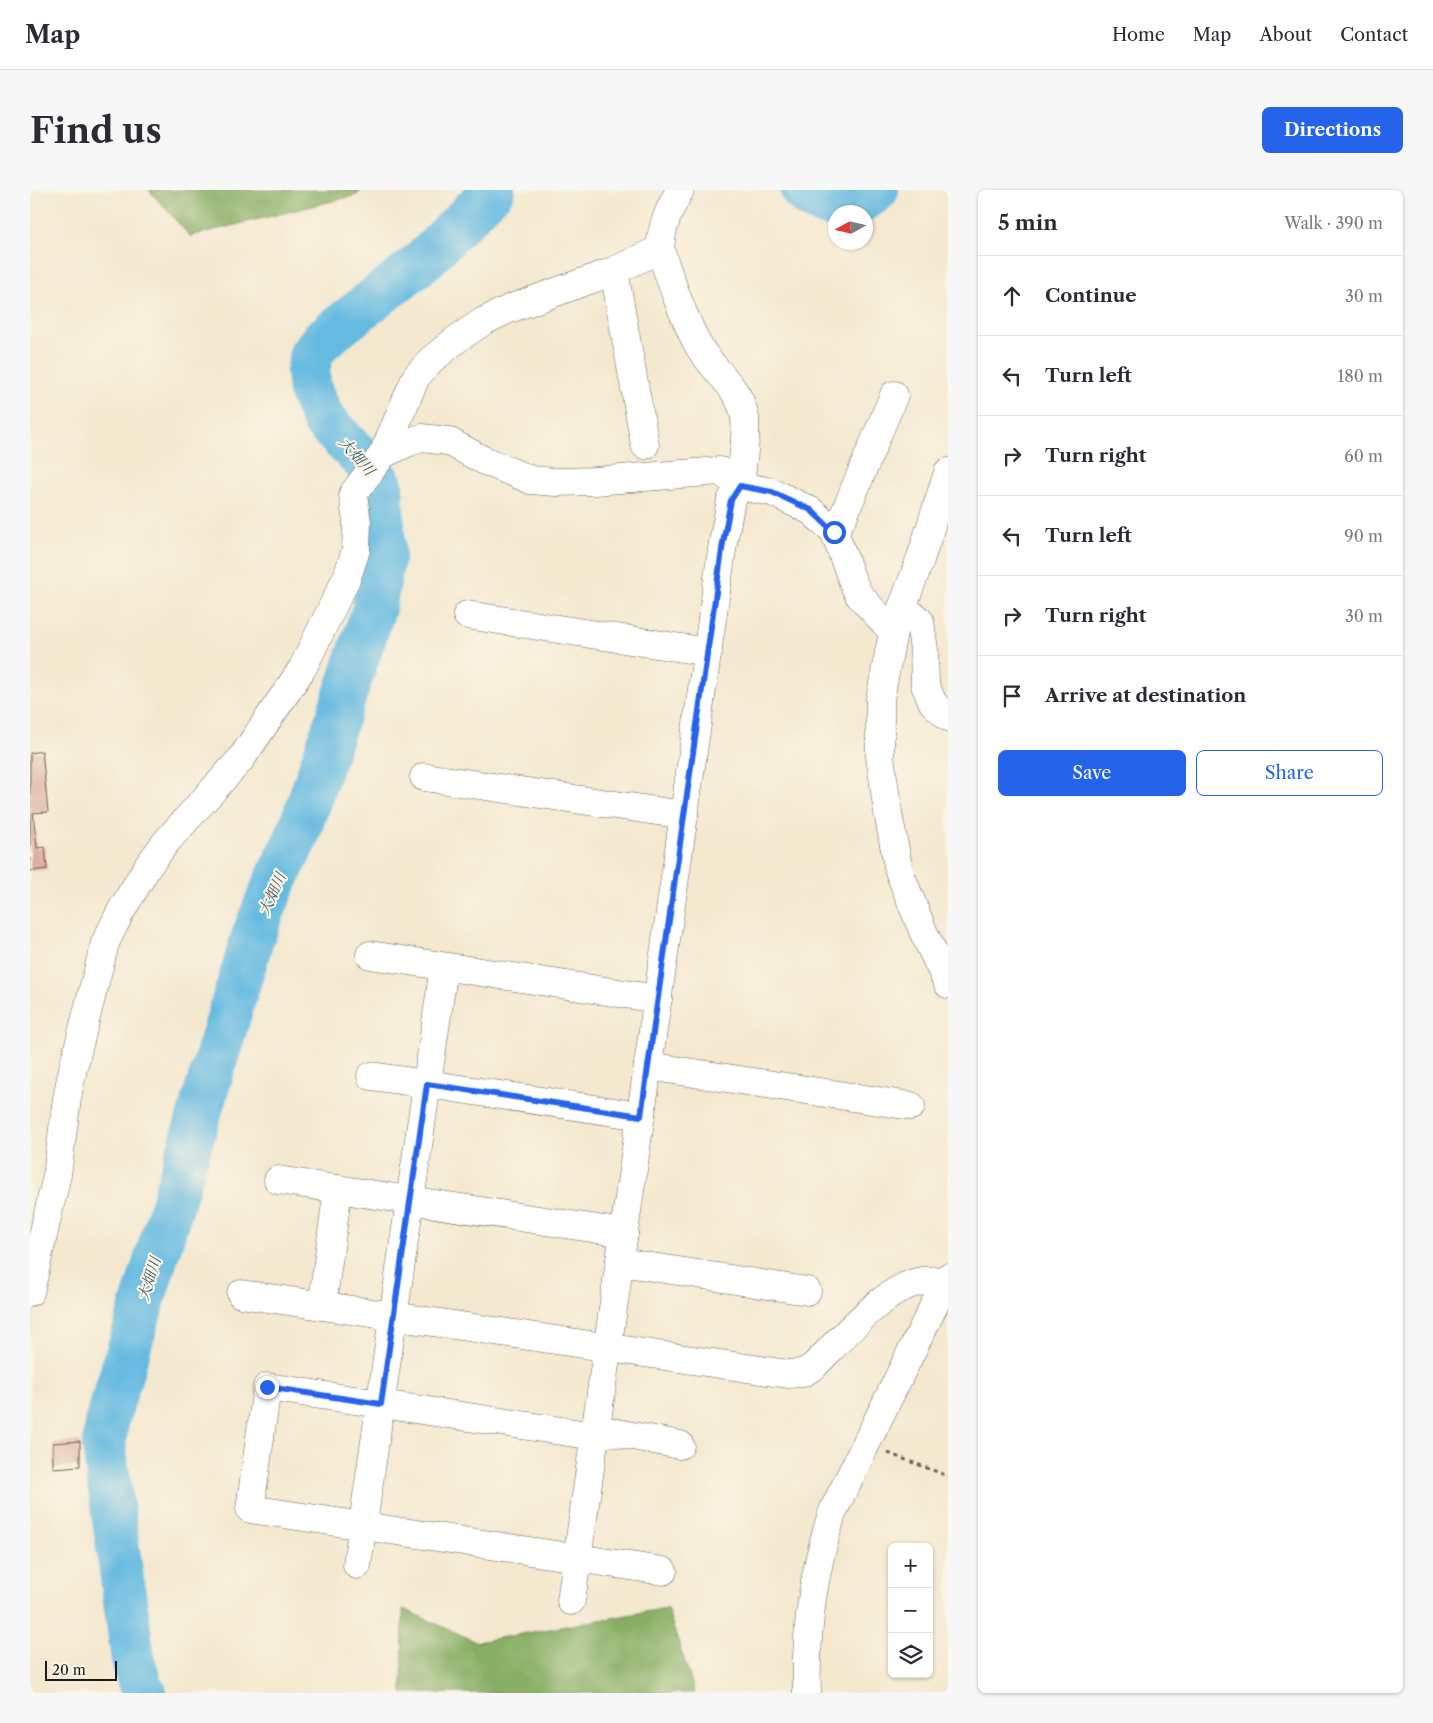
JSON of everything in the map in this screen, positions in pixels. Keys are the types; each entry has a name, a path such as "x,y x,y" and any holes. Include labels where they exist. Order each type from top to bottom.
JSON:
{"street":[{"path":"571,1601 708,652 731,500 740,486 745,433 744,417 738,398 712,367 699,345 675,294 660,249 662,229 680,190"},
{"path":"30,1292 57,1175 73,1068 105,944 121,911 148,866 166,842 241,759 302,669 346,577 356,550 357,522 353,494 382,456 416,377 431,360 450,344 484,321 510,309 614,271 660,249"},
{"path":"614,271 645,445"},
{"path":"834,532 843,517 894,395"},
{"path":"382,456 409,442 422,438 448,441 483,460 531,480 595,482 720,471 740,486 772,492 811,510 834,532 859,595 898,620 920,621 924,650 925,685 934,703 948,717"},
{"path":"948,472 920,560 898,620 880,699 880,756 888,813 900,871 923,931 948,984"},
{"path":"467,615 708,652"},
{"path":"424,777 684,815"},
{"path":"370,955 658,999"},
{"path":"357,1565 444,967"},
{"path":"648,1066 911,1106"},
{"path":"371,1076 641,1116"},
{"path":"278,1180 624,1233"},
{"path":"322,1306 338,1189"},
{"path":"620,1262 807,1291"},
{"path":"241,1294 788,1374 803,1373 814,1366 879,1302 895,1291 922,1281 947,1279"},
{"path":"807,1693 806,1668 812,1594 821,1546 833,1511 864,1444 884,1408 947,1279"},
{"path":"663,1571 250,1509 267,1387 595,1436 612,1432 680,1445"}],"path":[{"path":"864,1444 948,1476"}],"green space":[{"path":"149,190 362,190 357,195 190,236"},
{"path":"667,1608 695,1693 402,1693 403,1609 477,1642"}],"building":[{"path":"42,751 48,812 33,813 37,848 45,847 47,869 30,871 30,753"},
{"path":"80,1441 80,1466 53,1468 53,1443"}],"waterway":[{"name":"大畑川","path":"145,1693 141,1688 133,1660 104,1445 107,1421 253,936 272,889 298,834 374,609 384,554 381,485 363,460 324,421 310,390 308,372 311,354 322,340 423,261 493,190"},
{"name":"大畑川","path":"802,190 820,202 839,206 858,202 877,190"}],"route":[{"path":"267,1387 381,1404 427,1084 641,1116 723,543 731,500 740,486 772,492 811,510 834,532"}]}
